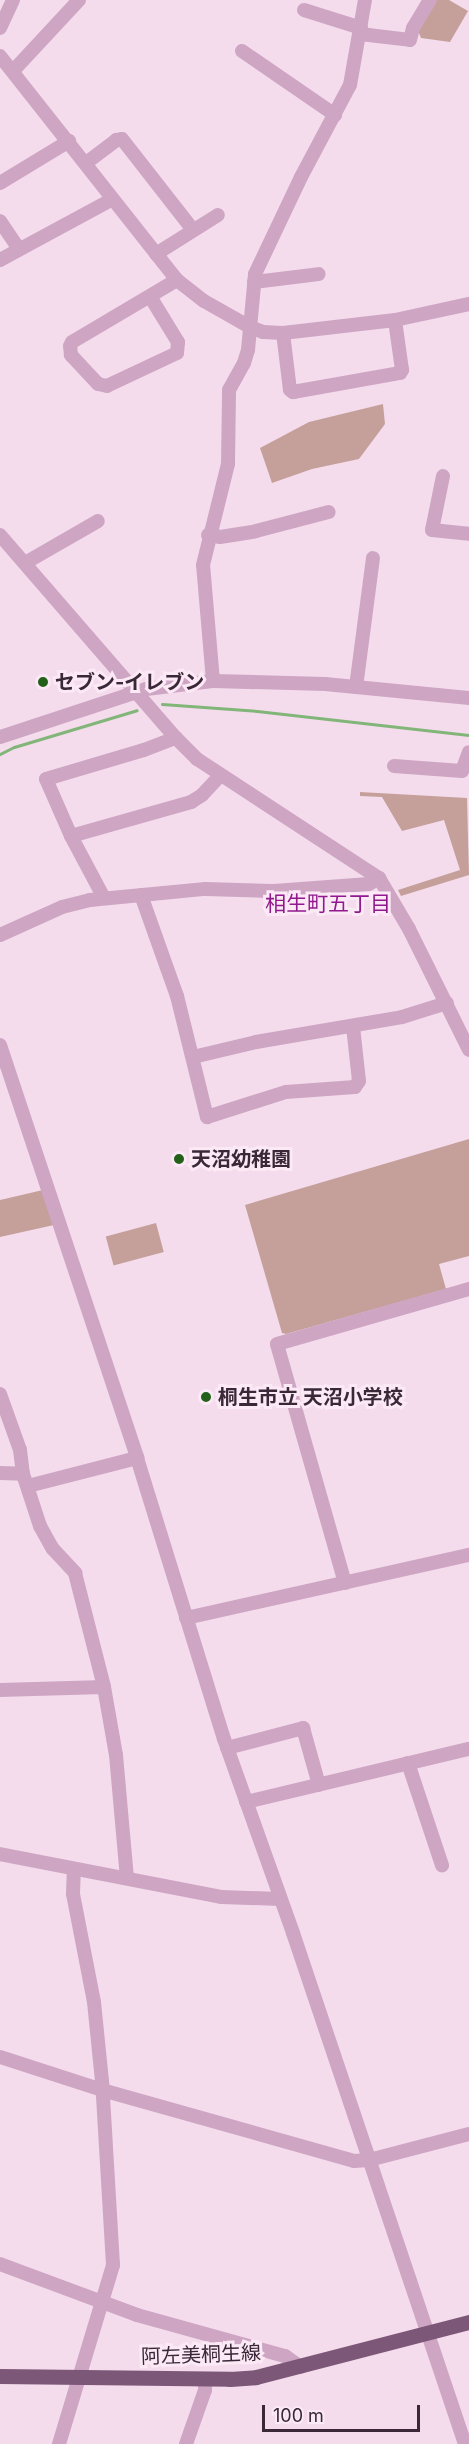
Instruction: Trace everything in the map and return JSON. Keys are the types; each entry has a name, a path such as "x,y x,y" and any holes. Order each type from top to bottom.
{"main road":[{"name":"阿左美桐生線","path":"0,2376 205,2379 256,2377 469,2322"}],"street":[{"path":"0,28 13,0"},
{"path":"13,71 79,0"},
{"path":"213,681 203,572 208,536 228,464 229,390 246,358 254,282 282,215 350,85 365,0"},
{"path":"304,10 360,31 410,40 413,28 430,0"},
{"path":"242,51 335,115"},
{"path":"0,57 69,141 177,280 204,301 250,327 258,331 283,333 395,320 469,304"},
{"path":"86,163 116,140 123,139 193,230"},
{"path":"0,183 69,141"},
{"path":"0,260 113,199"},
{"path":"156,254 219,215"},
{"path":"0,221 19,249"},
{"path":"254,282 320,274"},
{"path":"151,297 178,342 177,353 107,386 98,384 72,355 70,346 72,342 177,280"},
{"path":"283,333 290,390 293,392 400,373 402,370 395,320"},
{"path":"443,476 432,530 469,534"},
{"path":"208,536 220,537 256,531 329,512"},
{"path":"25,563 98,521"},
{"path":"0,535 176,738 220,776 380,879 447,1003 469,1050"},
{"path":"356,687 373,558"},
{"path":"0,736 137,692 213,681 356,687 469,698"},
{"path":"104,898 71,836 46,779 144,750 176,738"},
{"path":"394,766 462,771 469,752"},
{"path":"71,836 191,802 202,795 220,776"},
{"path":"0,935 62,907 104,898 205,889 274,891 369,884 380,879"},
{"path":"141,895 177,996 207,1117 286,1092 355,1087 359,1081 353,1027"},
{"path":"193,1057 256,1042 402,1017 447,1003"},
{"path":"0,1046 137,1458 227,1748 465,2444"},
{"path":"345,1583 277,1344 469,1289"},
{"path":"0,1394 20,1449 26,1480 46,1538 75,1573 104,1687 116,1755 126,1878"},
{"path":"0,1473 26,1480 137,1458"},
{"path":"186,1618 469,1555"},
{"path":"0,1690 104,1687"},
{"path":"227,1748 303,1728 319,1785"},
{"path":"246,1803 469,1749"},
{"path":"408,1763 442,1865"},
{"path":"0,1854 74,1870 221,1896 280,1899"},
{"path":"59,2444 112,2272 114,2257 94,2002 73,1894 74,1870"},
{"path":"0,2057 102,2090 347,2159 369,2160 469,2134"},
{"path":"0,2264 148,2318 285,2356 301,2367"},
{"path":"186,2444 204,2390 205,2379"}],"shaded area":[{"path":"434,0 449,0 468,11 450,42 421,38 417,28"},
{"path":"383,404 385,424 359,459 312,469 272,483 260,448 309,422"},
{"path":"360,792 467,798 469,875 401,896 398,890 460,870 444,820 402,831 382,797 360,796"},
{"path":"469,1139 469,1256 439,1264 446,1289 286,1334 282,1333 245,1205"},
{"path":"43,1190 54,1225 0,1237 0,1200"},
{"path":"156,1223 164,1252 114,1265 106,1236"}],"waterway":[{"path":"162,704 257,711 469,735"},
{"path":"0,754 14,747 137,710"}],"place":[{"name":"セブン-イレブン","path":"43,682"},
{"name":"天沼幼稚園","path":"179,1159"},
{"name":"桐生市立 天沼小学校","path":"206,1397"}],"district":[{"name":"相生町五丁目","path":"328,904"}]}
